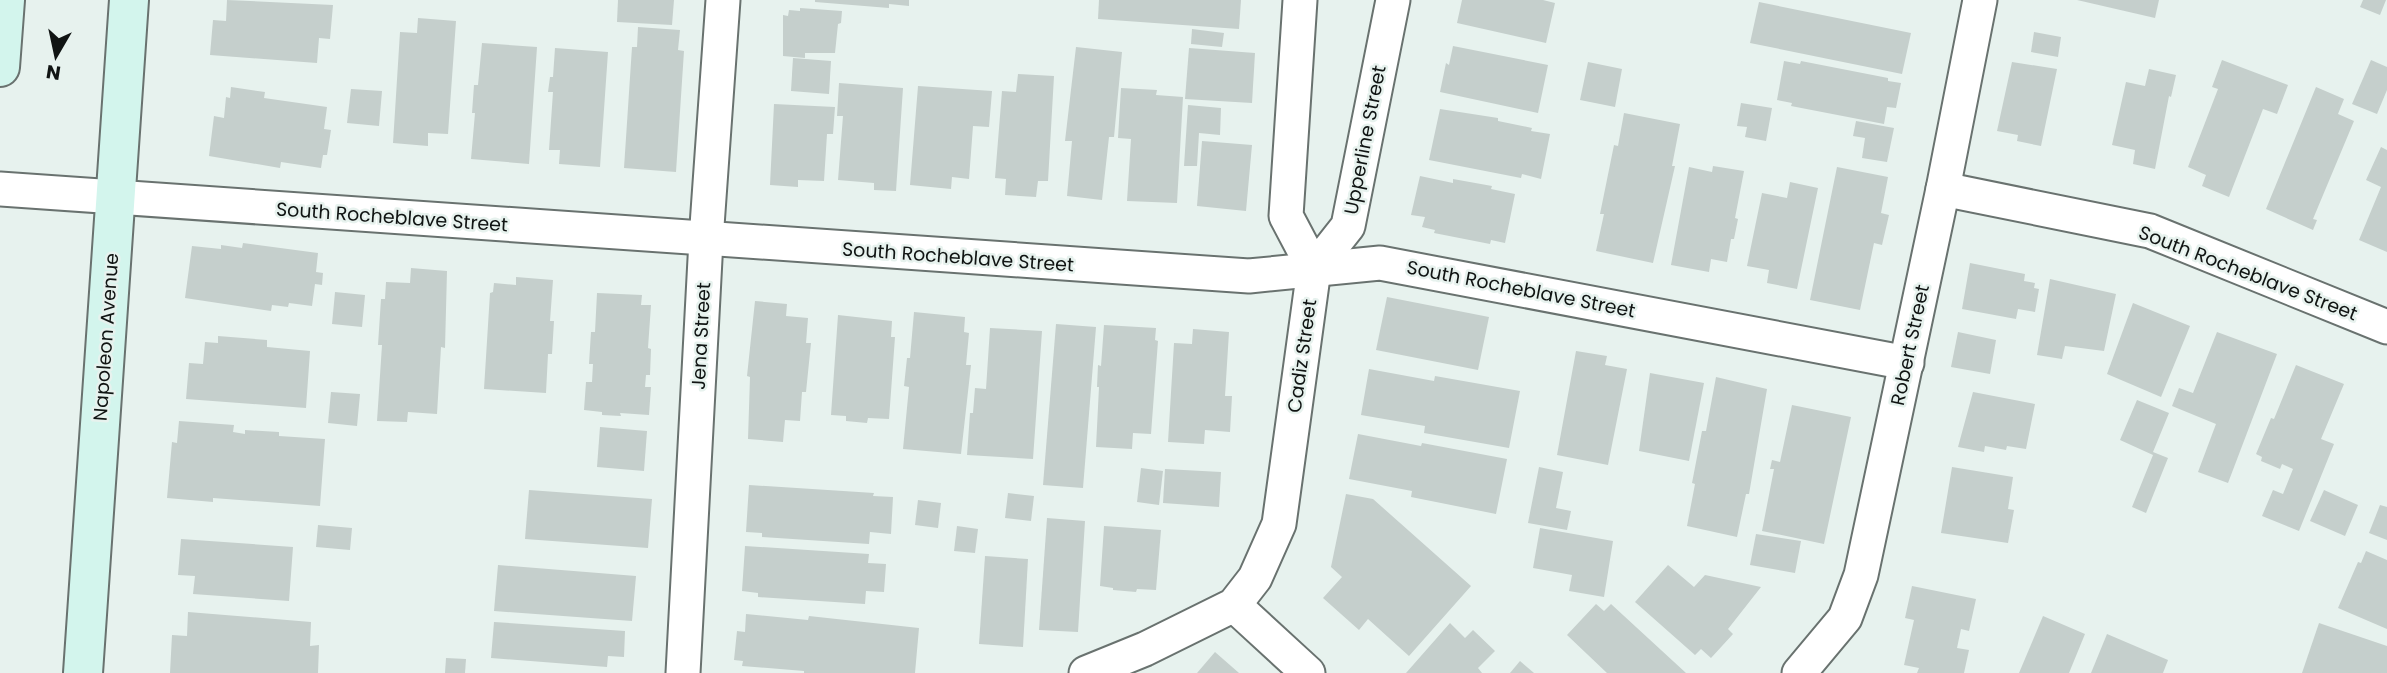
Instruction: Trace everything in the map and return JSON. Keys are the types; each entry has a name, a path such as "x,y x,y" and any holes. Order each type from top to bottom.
{"main road":[{"path":"0,67 5,0"},
{"name":"Napoleon Avenue","path":"83,673 129,0"}],"street":[{"name":"Jena Street","path":"683,673 706,240 723,0"},
{"path":"1300,0 1286,216 1314,269"},
{"name":"Upperline Street","path":"1314,269 1348,226 1393,0"},
{"name":"Robert Street","path":"1799,673 1845,618 1861,575 1980,0"},
{"name":"South Rocheblave Street","path":"0,189 1249,276 1380,263 1907,363"},
{"name":"South Rocheblave Street","path":"1943,189 2150,231 2387,327"},
{"name":"Cadiz Street","path":"1234,605 1255,578 1279,524 1314,269"},
{"path":"1086,673 1145,649 1234,605 1308,673"}],"building":[{"path":"227,0 333,5 330,39 319,38 317,63 210,55 213,20 226,21"},
{"path":"618,0 674,0 672,25 617,22"},
{"path":"815,0 909,0 909,6 889,4 889,8"},
{"path":"1099,0 1241,0 1239,29 1098,19"},
{"path":"1462,0 1543,0 1555,3 1546,43 1457,23"},
{"path":"2077,0 2159,0 2155,18"},
{"path":"2363,0 2386,0 2380,15 2360,7"},
{"path":"1759,2 1911,33 1902,74 1750,43"},
{"path":"800,8 842,11 835,53 805,53 805,58 783,56 783,15 788,16 789,10 800,11"},
{"path":"418,18 456,21 448,134 428,133 428,146 393,143 400,32 417,33"},
{"path":"638,27 680,30 678,50 684,51 676,172 624,168 632,47 637,47"},
{"path":"1192,29 1224,33 1222,47 1191,44"},
{"path":"2034,32 2061,37 2058,57 2031,52"},
{"path":"482,43 537,47 529,164 471,159 475,113 472,113 474,85 478,85"},
{"path":"1453,46 1548,65 1538,113 1440,92 1446,63 1449,65"},
{"path":"1076,47 1122,52 1114,137 1109,137 1102,200 1067,196 1072,141 1065,141"},
{"path":"555,48 608,52 600,167 559,164 560,150 549,150 553,92 548,92 550,77 553,77"},
{"path":"1189,48 1255,53 1252,103 1185,99"},
{"path":"793,58 831,61 829,94 791,91"},
{"path":"2222,60 2288,85 2277,114 2263,109 2229,197 2202,186 2206,175 2188,167 2218,89 2212,87"},
{"path":"2371,60 2387,67 2387,90 2377,114 2352,104"},
{"path":"1784,61 1800,64 1801,61 1901,83 1896,108 1887,107 1884,124 1791,106 1792,103 1777,100"},
{"path":"1588,62 1622,69 1615,107 1580,100"},
{"path":"2012,62 2057,69 2041,146 2017,141 2018,135 1997,131"},
{"path":"2149,69 2176,75 2171,97 2169,96 2155,169 2133,164 2135,150 2112,145 2126,82 2145,86"},
{"path":"1018,74 1054,76 1048,181 1038,181 1036,197 1005,195 1006,179 995,178 1002,91 1016,92"},
{"path":"839,83 903,88 896,191 874,190 874,183 838,180 843,116 837,116"},
{"path":"918,86 992,91 989,127 973,126 969,179 952,177 951,189 910,185"},
{"path":"231,87 265,92 264,98 327,107 324,129 331,130 327,155 323,155 321,168 281,162 280,168 209,156 214,116 224,118 226,97 230,98"},
{"path":"2316,87 2344,99 2338,114 2354,121 2313,219 2317,220 2313,230 2266,209"},
{"path":"1121,88 1157,90 1156,95 1183,97 1177,203 1127,201 1131,139 1118,138"},
{"path":"351,89 382,91 379,126 347,123"},
{"path":"1741,103 1772,108 1766,141 1745,137 1747,127 1737,126"},
{"path":"774,104 835,107 833,134 827,134 824,181 798,180 798,187 770,185"},
{"path":"1188,105 1221,108 1220,135 1199,133 1197,166 1184,166"},
{"path":"1440,109 1498,118 1498,121 1550,134 1541,179 1522,174 1521,178 1429,160"},
{"path":"1624,113 1680,124 1672,166 1675,166 1653,263 1596,251 1604,214 1600,214 1614,145 1618,146"},
{"path":"1856,121 1894,128 1887,162 1862,158 1865,138 1853,136"},
{"path":"1202,141 1252,145 1246,211 1197,206"},
{"path":"2381,147 2387,150 2387,252 2359,240 2381,187 2366,180"},
{"path":"1713,166 1744,171 1735,218 1738,219 1727,262 1711,259 1709,272 1671,265 1689,167 1712,172"},
{"path":"1837,167 1888,177 1881,213 1889,215 1882,245 1874,243 1860,310 1810,300"},
{"path":"1420,176 1453,183 1453,179 1492,186 1491,189 1515,194 1505,243 1491,240 1490,244 1434,233 1435,230 1422,227 1425,217 1411,215"},
{"path":"1790,182 1818,188 1797,289 1767,283 1769,270 1747,266 1762,193 1787,198"},
{"path":"243,243 318,253 316,272 323,273 322,285 315,284 312,306 289,303 288,307 272,305 271,311 185,298 192,246 221,249 221,245 242,248"},
{"path":"1970,263 2025,274 2024,281 2035,283 2034,288 2039,289 2035,312 2018,309 2016,319 1962,309"},
{"path":"411,268 447,271 445,348 441,347 437,414 408,412 407,422 377,421 382,345 378,345 381,299 385,299 386,282 410,283"},
{"path":"516,277 553,280 550,321 554,321 552,354 548,354 546,393 484,389 490,293 493,292 494,283 516,285"},
{"path":"2050,279 2116,294 2104,351 2065,346 2062,359 2037,355"},
{"path":"335,292 365,295 362,327 332,324"},
{"path":"597,293 642,295 641,305 651,305 648,348 651,349 650,375 646,375 645,387 651,387 649,415 602,415 602,412 584,410 586,382 592,382 593,364 589,364 591,332 595,332"},
{"path":"1387,297 1489,317 1478,370 1376,350"},
{"path":"755,301 787,304 786,316 808,318 806,343 811,343 806,392 802,392 800,421 785,420 783,442 748,439 750,377 747,376"},
{"path":"2133,303 2190,326 2161,397 2107,374"},
{"path":"914,312 965,317 964,332 969,333 966,365 971,365 961,454 903,449 909,387 904,386 907,358 910,358"},
{"path":"838,315 892,321 891,337 895,337 889,419 868,418 867,423 846,421 846,416 831,415"},
{"path":"1056,324 1096,327 1083,488 1043,485"},
{"path":"1104,325 1156,328 1155,340 1158,341 1151,434 1133,433 1132,449 1096,447 1098,365 1101,366"},
{"path":"990,328 1042,331 1033,459 967,455 975,388 986,389"},
{"path":"1193,329 1229,332 1225,396 1232,396 1230,432 1205,430 1204,444 1168,442 1174,343 1192,344"},
{"path":"1958,332 1996,340 1990,374 1951,367"},
{"path":"2217,332 2277,354 2228,483 2198,472 2216,424 2172,406 2179,388 2193,393"},
{"path":"218,336 267,340 267,347 310,351 306,408 186,399 189,363 203,364 205,342 218,343"},
{"path":"1576,351 1607,356 1605,365 1627,369 1608,465 1557,455"},
{"path":"2296,365 2344,384 2321,439 2334,444 2299,531 2262,516 2273,490 2283,494 2293,469 2282,464 2280,469 2261,461 2262,457 2256,454"},
{"path":"1369,369 1434,381 1435,376 1520,391 1509,448 1424,433 1425,426 1361,415"},
{"path":"1650,373 1704,383 1689,461 1639,451"},
{"path":"1716,377 1767,389 1749,494 1746,494 1737,537 1687,526 1702,431 1706,431"},
{"path":"331,392 360,394 357,426 328,423"},
{"path":"1973,392 2035,404 2026,449 2007,446 2006,450 1985,446 1984,452 1958,447"},
{"path":"2137,400 2169,413 2153,452 2168,458 2146,513 2132,507 2153,455 2120,440"},
{"path":"1792,405 1851,417 1824,544 1762,531 1774,469 1770,469 1772,460 1780,462"},
{"path":"179,421 234,425 233,432 245,434 245,430 279,432 279,436 325,439 320,506 213,498 213,502 167,498 172,442 177,443"},
{"path":"600,427 647,431 644,471 597,467"},
{"path":"1358,434 1507,459 1496,514 1411,497 1412,491 1349,479"},
{"path":"1539,467 1563,472 1556,508 1571,511 1567,530 1528,523"},
{"path":"1952,467 2013,477 2008,509 2014,510 2008,543 1941,533"},
{"path":"1141,468 1163,471 1159,505 1137,502"},
{"path":"1165,469 1221,472 1219,507 1163,503"},
{"path":"749,485 874,493 873,496 893,497 891,534 870,532 869,544 762,537 762,533 746,532"},
{"path":"529,490 652,499 648,548 525,539"},
{"path":"2324,490 2358,505 2345,536 2310,521"},
{"path":"1008,493 1034,496 1031,521 1005,518"},
{"path":"1346,494 1373,499 1471,586 1409,656 1368,619 1359,630 1323,598 1342,577 1331,567"},
{"path":"918,500 941,503 938,528 915,525"},
{"path":"2380,505 2387,507 2387,540 2369,533"},
{"path":"1047,518 1085,521 1078,632 1039,630"},
{"path":"318,525 352,528 350,550 316,547"},
{"path":"957,526 978,529 975,553 954,551"},
{"path":"1104,526 1161,530 1156,590 1137,589 1136,592 1100,586"},
{"path":"1540,528 1613,541 1604,597 1569,591 1572,575 1533,568"},
{"path":"1756,534 1801,541 1795,573 1750,565"},
{"path":"181,539 293,547 289,601 193,594 195,576 178,575"},
{"path":"745,546 869,554 868,563 886,564 884,592 866,591 865,604 758,597 758,593 742,591"},
{"path":"2366,551 2387,560 2387,629 2338,608 2358,562 2361,563"},
{"path":"985,556 1028,559 1023,647 979,644"},
{"path":"498,565 636,576 632,621 494,611"},
{"path":"1668,565 1694,587 1705,575 1761,587 1728,629 1733,634 1711,658 1701,649 1695,655 1635,602"},
{"path":"1912,586 1976,599 1969,631 1961,629 1957,648 1969,650 1964,673 1917,673 1919,668 1904,665 1914,620 1905,618"},
{"path":"1596,604 1604,611 1611,604 1686,673 1607,673 1567,635"},
{"path":"188,612 311,622 310,646 319,645 318,673 170,673 172,635 187,636"},
{"path":"746,614 808,620 809,616 919,628 915,673 804,673 742,666 743,661 734,660 737,631 745,632"},
{"path":"2043,616 2085,634 2069,673 2019,673"},
{"path":"494,622 625,631 624,657 608,656 607,667 491,658"},
{"path":"1450,623 1465,638 1473,630 1495,651 1478,668 1482,673 1406,673"},
{"path":"2319,623 2387,646 2387,673 2302,673"},
{"path":"2107,634 2168,660 2163,673 2091,673"},
{"path":"1215,652 1239,673 1197,673"},
{"path":"446,658 466,659 465,673 445,673"},
{"path":"1520,661 1534,673 1510,673"}]}
